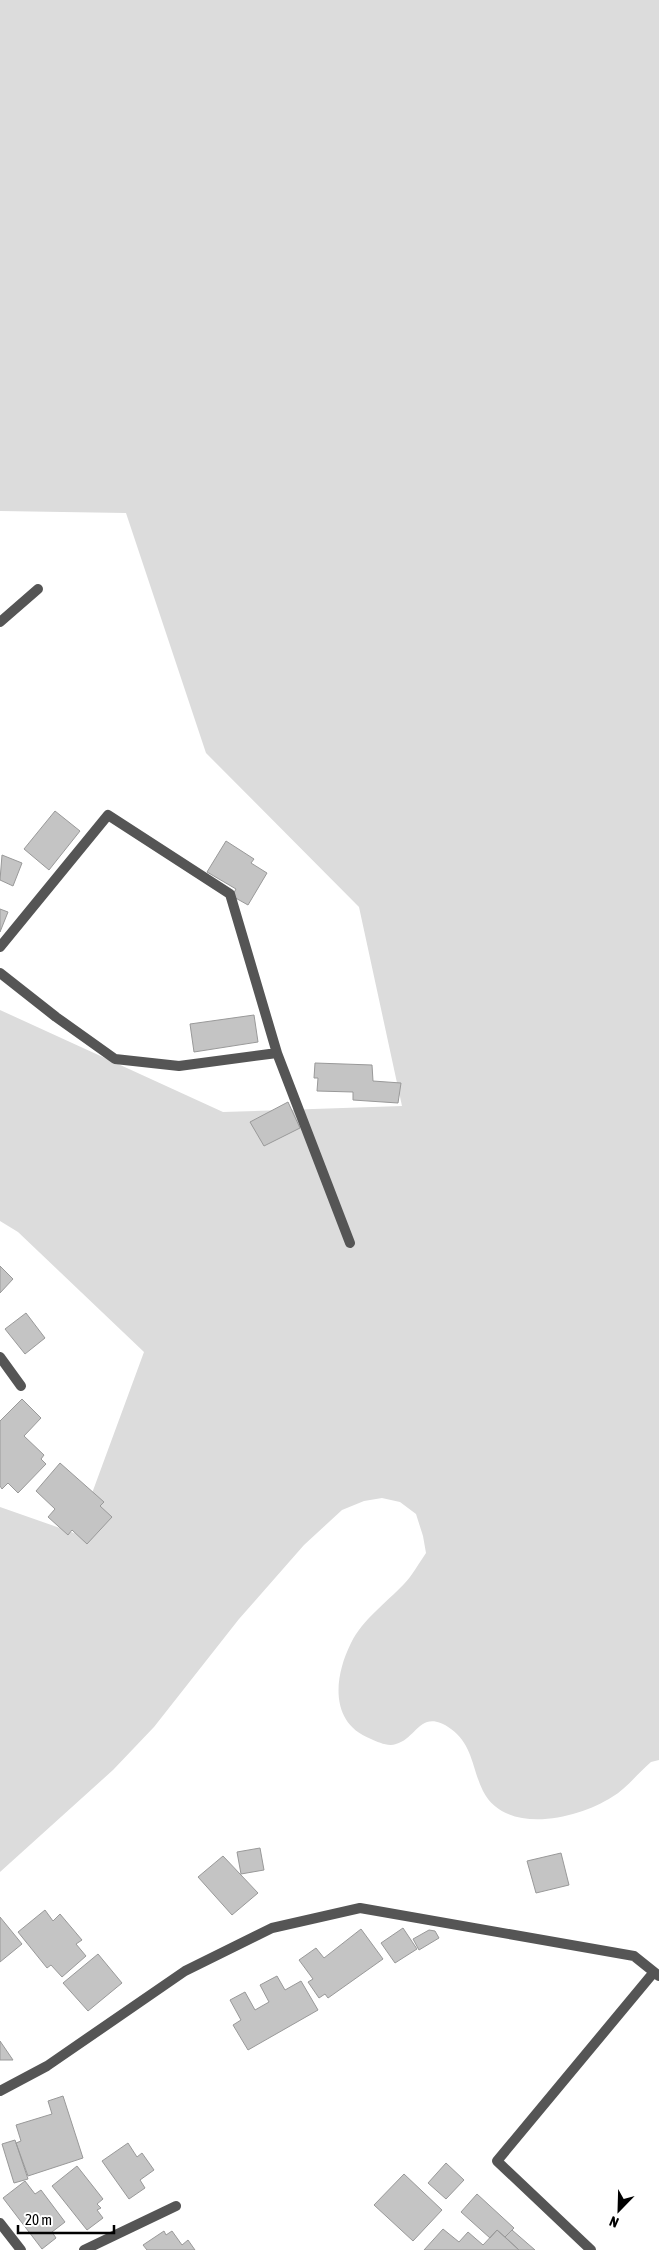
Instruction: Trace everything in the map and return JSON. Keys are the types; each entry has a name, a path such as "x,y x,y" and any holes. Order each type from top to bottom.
{"street":[{"path":"0,622 38,589"},
{"path":"0,947 108,815 230,894 277,1053 350,1243"},
{"path":"0,973 56,1017 116,1059 178,1066 277,1053"},
{"path":"0,1357 21,1386"},
{"path":"0,2092 47,2066 185,1971 272,1928 360,1908 634,1956 657,1974 497,2161 591,2250"},
{"path":"84,2250 176,2206"},
{"path":"0,2222 18,2249"}],"shaded area":[{"path":"0,0 659,0 659,1760 651,1762 617,1794 581,1812 543,1819 525,1818 508,1814 494,1805 483,1791 464,1742 451,1729 441,1723 432,1721 426,1723 403,1741 390,1745 383,1744 357,1732 348,1722 342,1711 339,1698 339,1684 345,1656 351,1643 368,1619 407,1581 426,1553 416,1514 400,1502 382,1498 364,1501 342,1510 304,1545 239,1619 154,1727 113,1770 0,1872 0,1507 77,1534 144,1352 18,1232 0,1221 0,1010 223,1112 402,1106 359,907 206,753 126,513 0,511"}],"building":[{"path":"55,811 80,831 49,870 24,849"},
{"path":"226,841 254,859 251,863 267,873 248,905 232,896 236,889 207,872"},
{"path":"2,855 22,863 13,886 0,880"},
{"path":"0,909 8,912 0,932"},
{"path":"254,1015 258,1042 194,1052 190,1024"},
{"path":"315,1063 372,1065 373,1081 401,1083 398,1103 353,1100 353,1092 317,1091 318,1078 314,1078"},
{"path":"288,1102 300,1128 264,1146 250,1122"},
{"path":"0,1266 13,1279 0,1293"},
{"path":"26,1313 45,1338 25,1354 5,1329"},
{"path":"22,1399 41,1418 24,1436 44,1455 41,1459 46,1464 18,1493 8,1483 2,1489 0,1486 0,1421"},
{"path":"60,1463 104,1502 100,1506 112,1517 87,1544 72,1530 68,1535 48,1517 55,1509 36,1491"},
{"path":"260,1848 264,1870 241,1874 237,1852"},
{"path":"561,1853 569,1885 536,1893 527,1861"},
{"path":"223,1856 258,1893 232,1915 198,1877"},
{"path":"45,1910 53,1921 60,1914 82,1940 76,1944 86,1956 62,1977 51,1965 47,1968 18,1932"},
{"path":"0,1917 22,1944 0,1962"},
{"path":"403,1928 417,1949 395,1963 381,1943"},
{"path":"361,1929 383,1959 328,1998 325,1994 319,1998 308,1982 313,1979 299,1960 316,1948 324,1958"},
{"path":"429,1930 435,1931 439,1938 419,1950 413,1939"},
{"path":"98,1954 122,1983 88,2011 63,1983"},
{"path":"277,1976 285,1990 301,1981 318,2010 248,2050 233,2025 241,2020 230,2000 245,1992 255,2010 269,2002 260,1985"},
{"path":"0,2041 13,2060 0,2060"},
{"path":"63,2096 83,2158 28,2176 16,2143 21,2141 16,2125 52,2114 48,2101"},
{"path":"15,2140 28,2179 14,2183 2,2144"},
{"path":"128,2143 137,2157 142,2153 154,2170 140,2180 145,2188 129,2199 102,2161"},
{"path":"446,2163 464,2180 446,2199 428,2183"},
{"path":"77,2166 103,2199 97,2204 101,2208 97,2210 103,2218 87,2230 52,2186"},
{"path":"404,2174 442,2210 413,2241 374,2205"},
{"path":"25,2181 35,2194 41,2190 65,2222 52,2232 56,2238 42,2249 3,2198"},
{"path":"477,2194 514,2228 505,2237 497,2230 490,2238 461,2212"},
{"path":"443,2229 459,2242 468,2232 483,2245 497,2230 519,2250 424,2250"},
{"path":"512,2230 535,2250 519,2250 505,2237"},
{"path":"164,2231 166,2235 172,2231 182,2245 188,2240 195,2250 147,2250 143,2245"}]}
